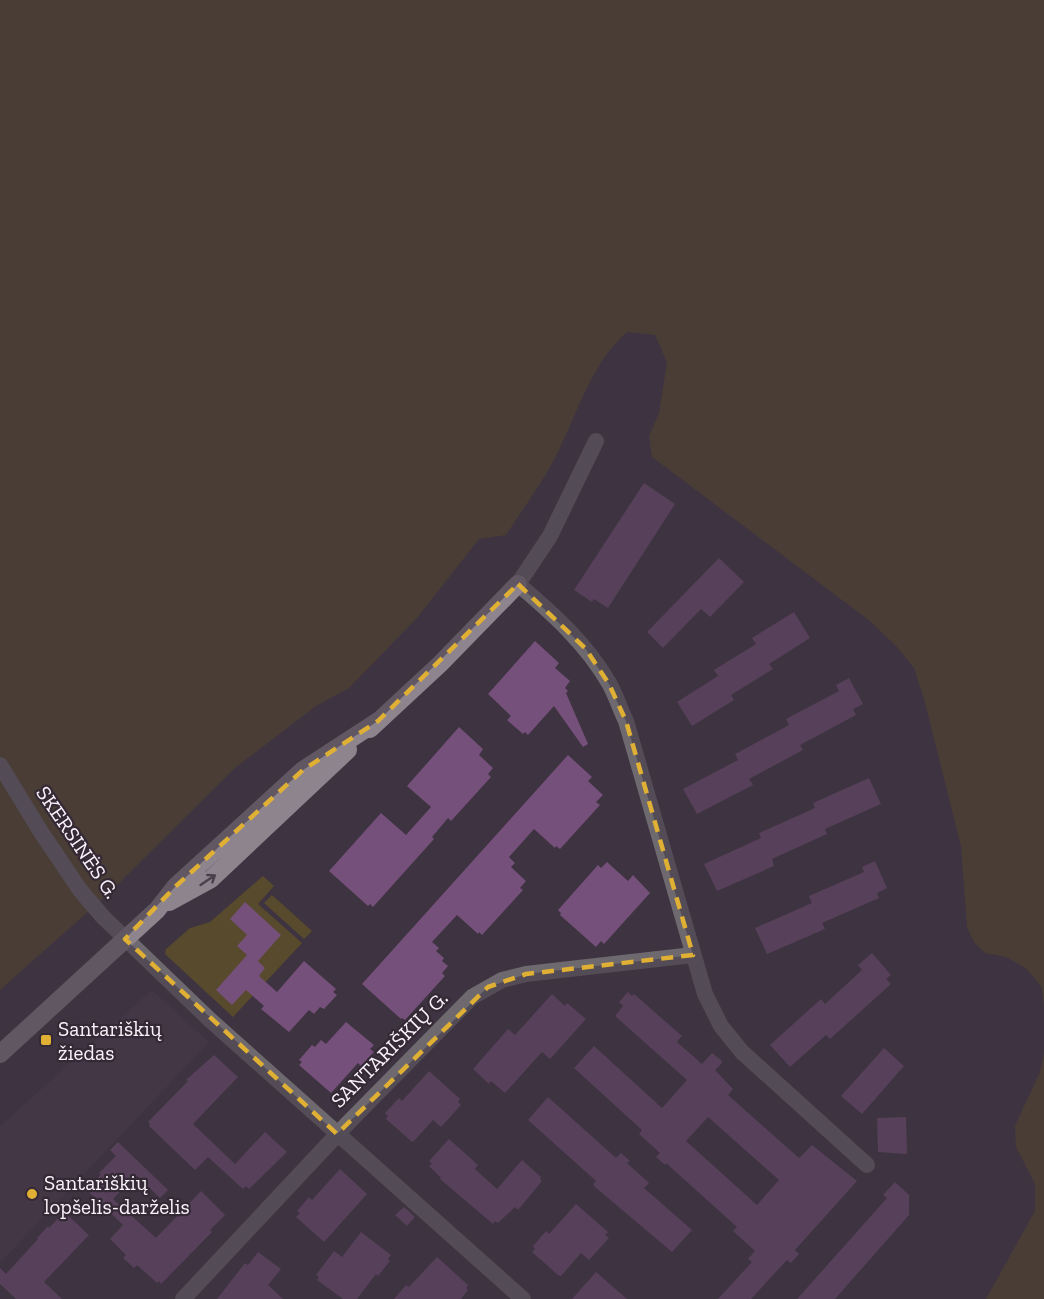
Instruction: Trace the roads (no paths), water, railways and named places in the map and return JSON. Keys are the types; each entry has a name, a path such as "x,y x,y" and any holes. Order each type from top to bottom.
{"main road":[{"path":"0,1054 157,909 175,887 303,770 378,721 440,664 518,584"}],"street":[{"path":"596,441 550,536 518,584 559,620 585,648 609,684 629,732 693,955 713,1013 742,1052 867,1165"},
{"name":"SKERSINĖS G.","path":"0,765 80,890 103,917 209,1019 523,1299"},
{"name":"SANTARIŠKIŲ G.","path":"183,1299 337,1134 472,997 502,980 526,974 693,955"}],"place":[{"name":"Santariškių žiedas","path":"46,1040"},
{"name":"Santariškių lopšelis-darželis","path":"32,1194"}]}
